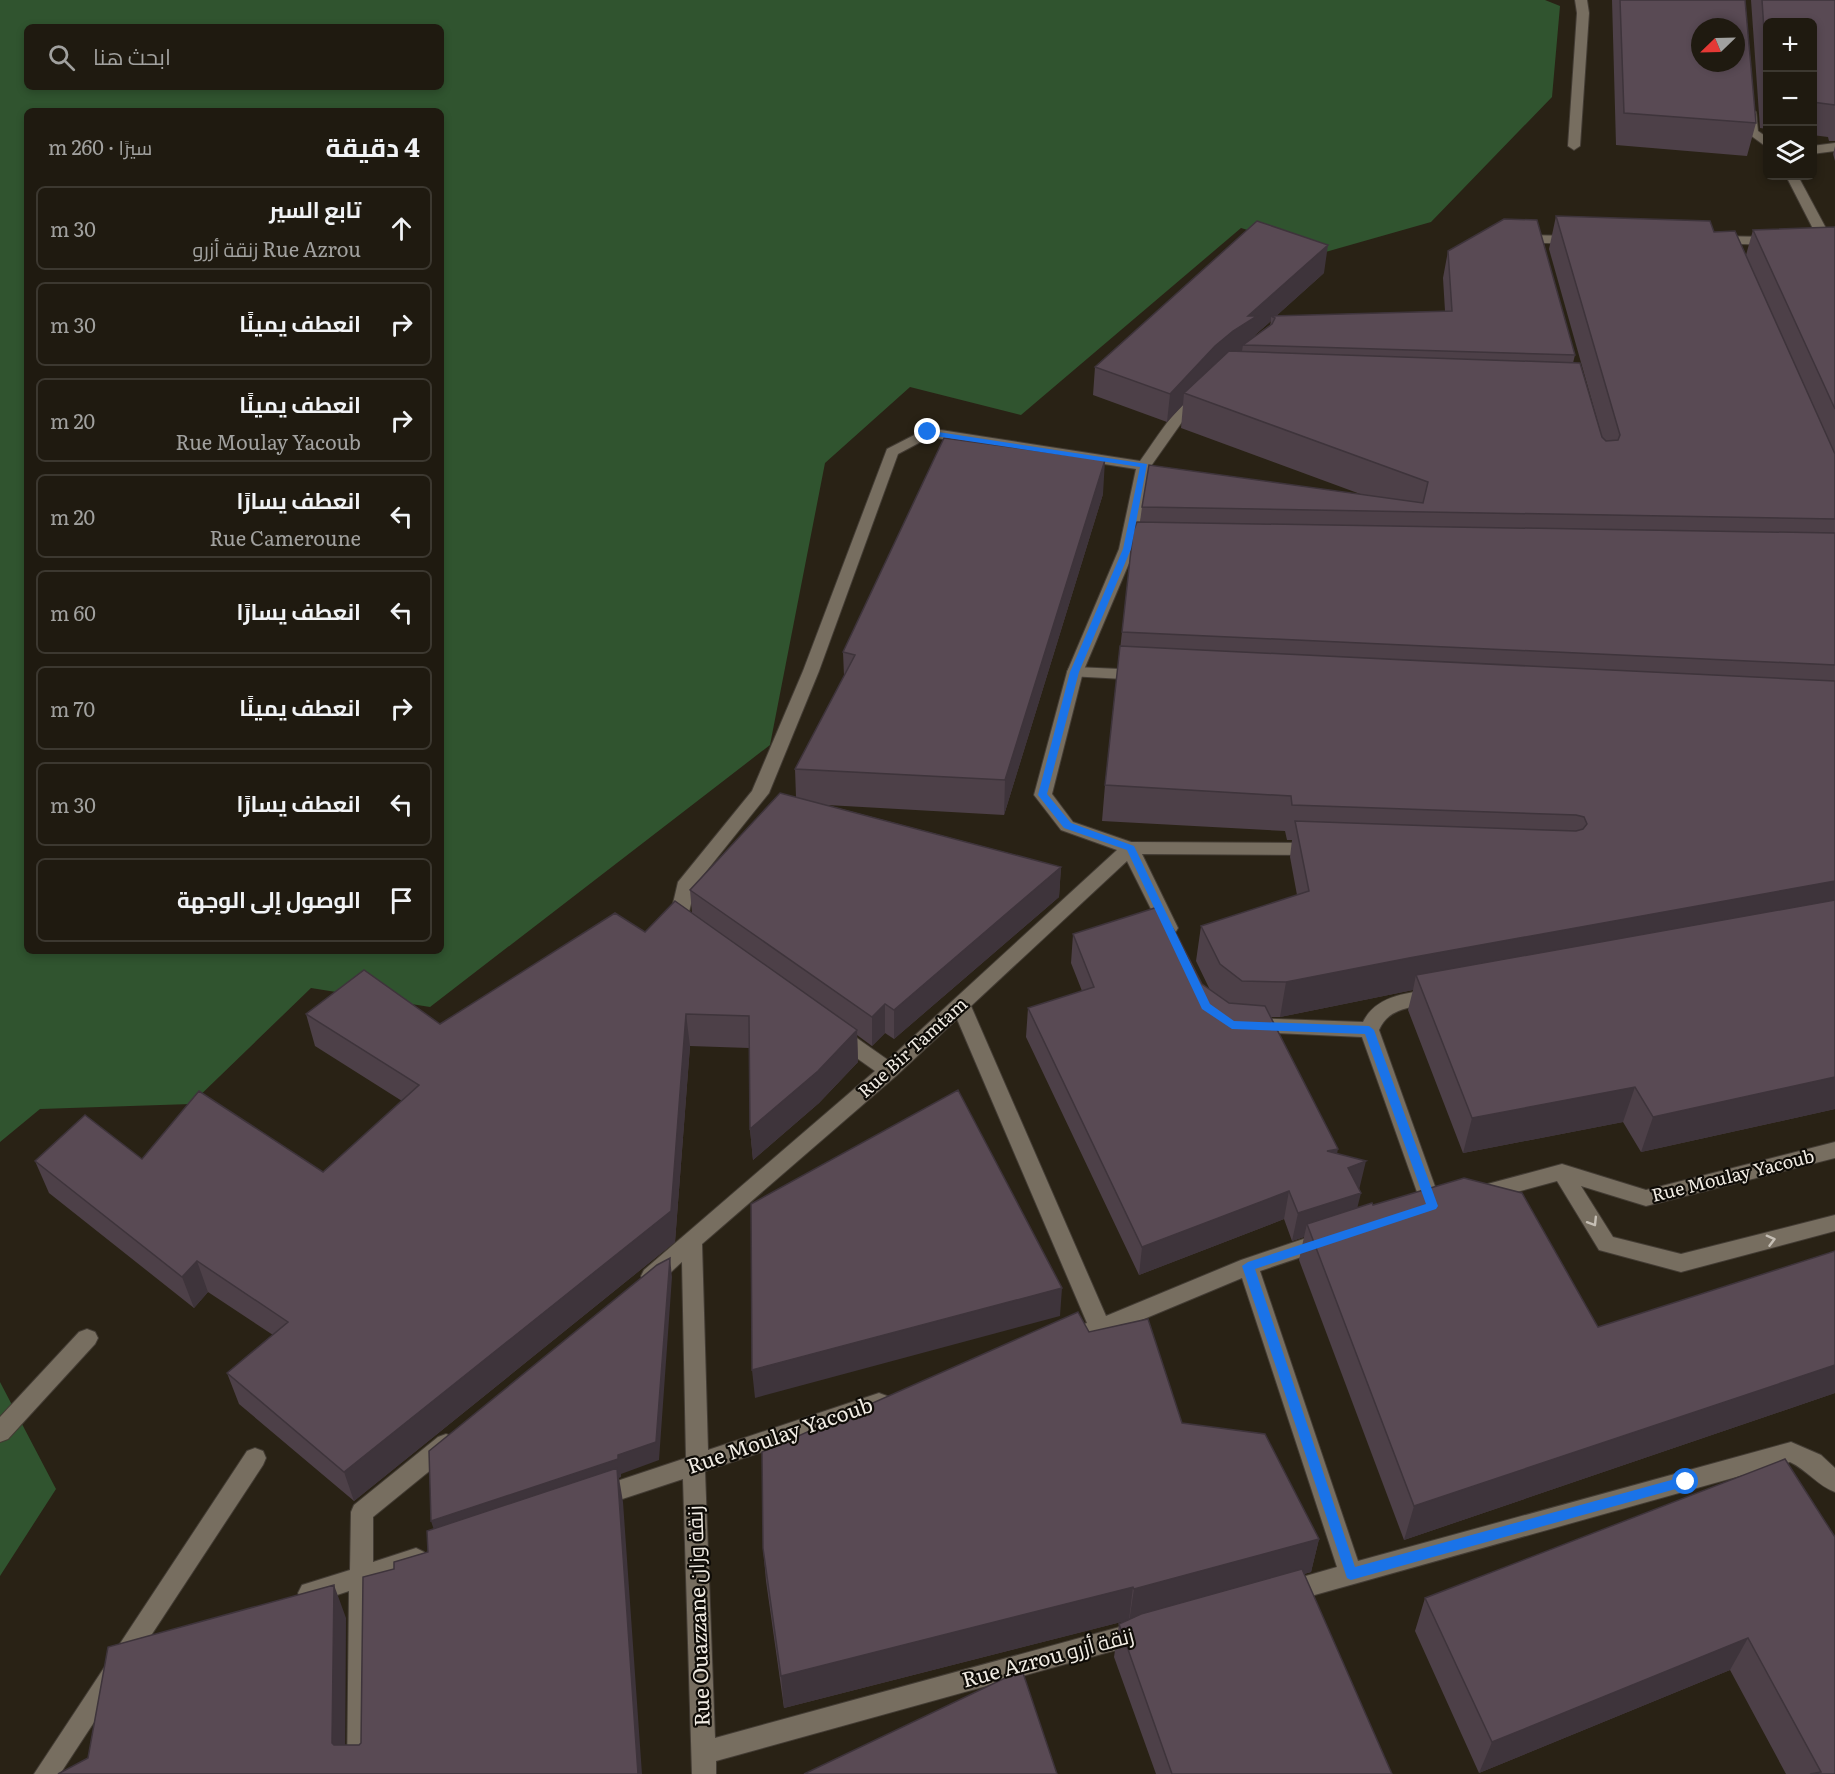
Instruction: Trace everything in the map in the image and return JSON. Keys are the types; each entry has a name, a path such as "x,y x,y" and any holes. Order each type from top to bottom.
{"street":[{"path":"1574,146 1583,13 1581,0"},
{"path":"1749,99 1752,132 1763,141"},
{"path":"1817,149 1835,147"},
{"path":"1794,180 1835,258"},
{"path":"1506,239 1538,245 1584,240"},
{"path":"1701,240 1727,246 1792,241"},
{"path":"1212,385 1178,419 1144,466 1133,549 1075,672 1042,795 1067,826 1130,848 1330,849"},
{"path":"702,937 683,924 680,912 687,882 760,793 811,671 892,452 928,432 1144,466"},
{"path":"1075,672 1158,676"},
{"path":"1130,848 1176,943"},
{"name":"Rue Bir Tamtam","path":"637,1287 692,1243 889,1071 1130,848"},
{"path":"1432,1206 1369,1030 1372,1019 1382,1009 1401,1002 1448,993"},
{"path":"962,1005 1100,1328"},
{"path":"824,1024 889,1071"},
{"path":"1232,1025 1369,1030"},
{"name":"Rue Moulay Yacoub","path":"1562,1172 1646,1198 1835,1150"},
{"path":"1411,1213 1562,1172 1606,1244 1681,1263 1835,1223"},
{"path":"1044,1347 1100,1328 1248,1266 1346,1234"},
{"name":"Rue Ouazzane زنقة وزان","path":"692,1243 697,1464 694,1471 704,1763"},
{"path":"1248,1266 1351,1574"},
{"path":"0,1432 87,1338"},
{"name":"Rue Moulay Yacoub","path":"574,1506 898,1396"},
{"path":"359,1774 362,1512 463,1430"},
{"path":"1270,1596 1791,1452 1813,1462 1835,1482"},
{"path":"46,1774 255,1458"},
{"path":"285,1600 362,1578 440,1551"},
{"name":"Rue Azrou زنقة أزرو","path":"704,1763 1155,1628"},
{"path":"130,1647 164,1637"}],"green space":[{"path":"0,0 1545,0 1560,6 1552,97 1431,222 1322,253 1241,228 1021,415 910,387 825,463 770,745 430,1007 311,988 191,1104 40,1109 0,1142"},
{"path":"0,1382 56,1489 0,1576"}],"building":[{"path":"1620,0 1745,0 1756,123 1624,113"},
{"path":"1762,0 1835,0 1835,105 1817,103 1817,18 1763,18"},
{"path":"1556,216 1710,221 1714,232 1735,231 1835,454 1835,519 1142,507 1149,465 1423,503 1428,482 1184,393 1229,351 1580,363 1602,437 1606,441 1618,440 1620,435"},
{"path":"1504,219 1537,220 1575,355 1243,345 1272,324 1275,318 1271,316 1452,311 1448,251"},
{"path":"1257,221 1328,245 1248,316 1257,316 1215,346 1170,394 1095,367"},
{"path":"1835,227 1835,409 1753,230"},
{"path":"944,438 1105,460 1005,780 795,769 855,655 843,652"},
{"path":"1137,522 1835,533 1835,665 1122,632 1133,532"},
{"path":"1120,646 1835,681 1835,881 1286,982 1242,981 1220,964 1201,926 1309,891 1295,821 1576,831 1583,829 1587,824 1584,817 1576,815 1292,805 1291,796 1105,785"},
{"path":"780,793 1061,867 894,1010 885,1004 872,1017 690,890"},
{"path":"1835,900 1835,1077 1653,1117 1635,1087 1472,1118 1416,975"},
{"path":"675,901 857,1030 818,1071 750,1129 749,1016 686,1014 671,1211 344,1472 227,1373 288,1322 197,1261 182,1277 35,1161 85,1115 142,1159 199,1091 323,1172 419,1085 306,1014 364,970 440,1024 615,913 645,932"},
{"path":"1158,907 1177,935 1202,984 1229,1003 1265,1006 1338,1149 1327,1151 1366,1161 1348,1168 1361,1193 1298,1213 1289,1191 1142,1247 1028,1008 1094,987 1073,934"},
{"path":"958,1090 1062,1288 752,1370 751,1204"},
{"path":"1464,1178 1522,1193 1598,1327 1835,1251 1835,1365 1414,1506 1307,1224 1372,1203 1373,1205"},
{"path":"670,1258 656,1442 618,1455 618,1459 431,1521 429,1451 657,1265"},
{"path":"1078,1312 1089,1332 1148,1319 1182,1423 1265,1434 1319,1539 1134,1589 1133,1587 781,1676 763,1548 762,1452"},
{"path":"1785,1459 1835,1537 1835,1774 1810,1774 1821,1772 1748,1638 1492,1742 1425,1598"},
{"path":"617,1468 638,1774 58,1774 88,1758 108,1647 334,1585 332,1743 334,1745 359,1745 361,1743 363,1577 394,1569 394,1562 428,1552 427,1531"},
{"path":"1302,1569 1392,1774 1172,1774 1119,1624 1141,1614"},
{"path":"1022,1670 1057,1774 804,1774"}],"route":[{"path":"928,432 1144,466 1127,549 1075,672 1042,795 1067,826 1130,848 1206,1006 1232,1025 1369,1030 1432,1206 1248,1266 1351,1574 1686,1482"}]}
